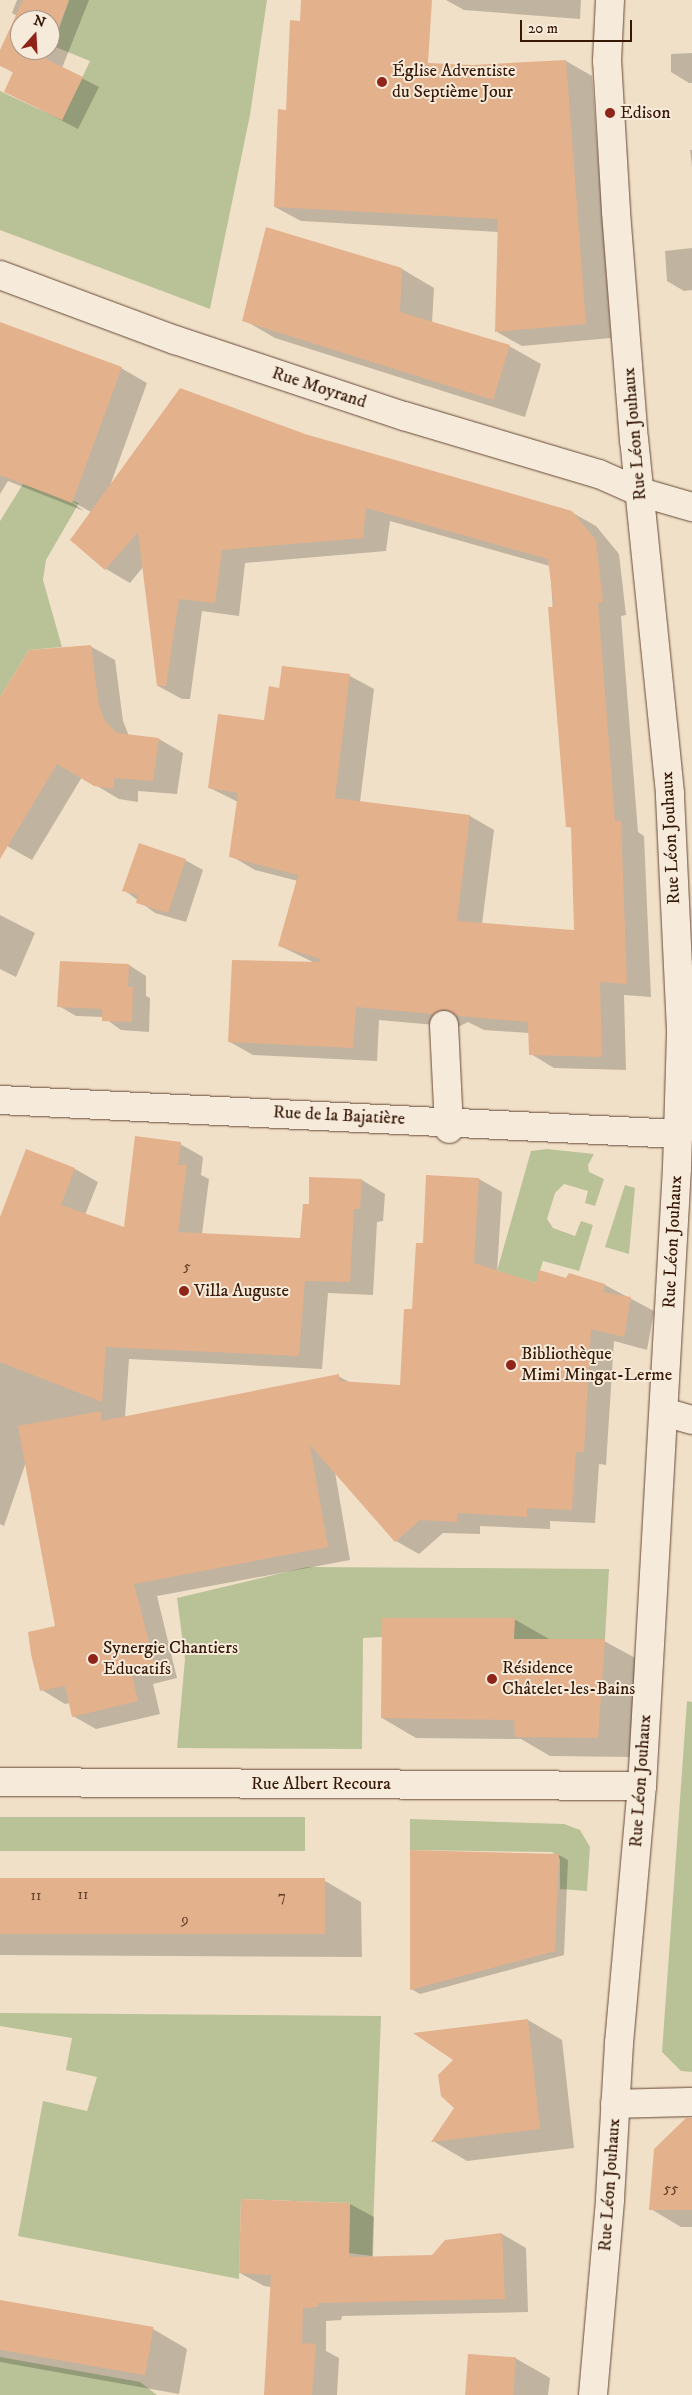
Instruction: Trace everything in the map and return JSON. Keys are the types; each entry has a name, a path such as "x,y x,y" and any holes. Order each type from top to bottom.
{"street":[{"name":"Rue Léon Jouhaux","path":"593,2395 642,1786 679,1134 681,1030 670,793 640,492 610,113 607,61 610,0"},
{"name":"Rue Moyrand","path":"0,275 175,340 404,416 599,474 640,492 692,508"},
{"path":"444,1025 448,1125"},
{"name":"Rue de la Bajatière","path":"0,1100 448,1125 679,1134"},
{"path":"664,1412 692,1420"},
{"name":"Rue Albert Recoura","path":"0,1782 642,1786"},
{"path":"615,2104 692,2102"}],"green space":[{"path":"69,0 267,0 250,115 210,309 0,230 0,91 62,120 90,61 60,49 60,26"},
{"path":"23,484 79,503 46,560 43,580 62,647 29,650 0,697 0,521"},
{"path":"547,1149 594,1154 588,1165 589,1172 604,1179 595,1206 585,1203 588,1191 564,1184 555,1193 547,1219 553,1228 575,1236 581,1221 593,1225 579,1271 543,1261 536,1283 497,1271 531,1151"},
{"path":"625,1185 635,1188 629,1254 605,1247"},
{"path":"307,1567 609,1569 605,1639 514,1639 514,1618 382,1618 382,1637 363,1638 362,1749 177,1748 185,1659 177,1598"},
{"path":"687,1701 692,1702 692,2072 681,2071 662,2052"},
{"path":"0,1817 305,1817 305,1851 0,1851"},
{"path":"410,1819 564,1824 580,1830 590,1847 587,1891 560,1889 560,1859 552,1852 410,1850"},
{"path":"0,2013 381,2016 372,2256 349,2253 350,2203 241,2199 239,2279 18,2236 43,2101 87,2111 97,2077 66,2070 72,2038 0,2026"},
{"path":"0,2357 140,2382 157,2395 0,2395"}],"building":[{"path":"23,0 69,0 60,23 60,10 18,10"},
{"path":"301,0 432,0 428,63 473,65 566,60 586,324 495,332 498,219 274,207 278,109 286,110 290,20 300,21"},
{"path":"10,28 10,60 48,60 83,77 62,120 4,92 13,72 0,66 0,50"},
{"path":"266,227 402,268 400,312 510,345 493,400 242,321"},
{"path":"0,322 122,367 72,503 0,475"},
{"path":"180,388 305,434 572,511 596,540 603,602 598,603 615,821 621,821 627,984 600,982 602,1057 529,1055 528,1022 459,1016 444,1009 434,1014 356,1007 353,1048 228,1042 232,960 320,962 321,959 278,946 298,875 229,857 238,793 208,788 218,714 264,720 269,686 279,688 282,666 350,674 335,798 470,815 457,921 574,930 571,827 566,827 548,607 554,607 548,559 366,508 363,538 222,550 215,603 179,599 166,686 157,686 138,532 105,570 70,540"},
{"path":"91,645 99,706 105,721 117,733 159,738 153,781 114,778 114,789 94,786 57,764 0,859 0,697 29,650"},
{"path":"139,843 186,859 168,913 136,903 138,895 122,891"},
{"path":"60,961 129,964 128,987 133,987 132,1022 102,1021 102,1009 57,1007"},
{"path":"135,1136 181,1142 178,1165 187,1165 178,1232 300,1238 303,1204 309,1204 309,1177 362,1179 360,1209 354,1209 350,1282 305,1281 299,1356 106,1347 102,1402 0,1362 0,1217 26,1149 75,1168 61,1205 124,1227"},
{"path":"426,1175 479,1178 474,1263 536,1283 539,1270 566,1278 569,1273 605,1284 603,1292 631,1297 624,1337 591,1329 584,1452 576,1452 572,1510 527,1508 527,1517 458,1513 457,1522 420,1520 395,1542 310,1445 328,1547 134,1584 155,1665 131,1671 138,1701 72,1717 65,1686 40,1691 31,1654 28,1632 55,1626 18,1426 101,1411 101,1421 339,1374 339,1381 400,1385 404,1309 412,1309 416,1243 423,1243"},
{"name":"Résidence Châtelet-les-Bains","path":"382,1618 515,1618 514,1639 605,1639 598,1738 515,1737 514,1720 381,1718"},
{"path":"410,1850 559,1854 555,1951 410,1990"},
{"path":"0,1878 325,1878 325,1934 0,1934"},
{"path":"528,2019 540,2129 431,2142 454,2108 441,2096 438,2075 453,2060 413,2033"},
{"path":"686,2118 692,2118 692,2210 649,2210 654,2149"},
{"path":"241,2199 350,2203 349,2257 432,2255 445,2240 502,2233 505,2299 318,2303 318,2307 303,2308 302,2343 316,2344 312,2395 264,2395 271,2275 239,2273"},
{"path":"0,2300 154,2327 145,2375 0,2350"},
{"path":"468,2354 516,2357 513,2395 465,2395"}],"place":[{"name":"Église Adventiste du Septième Jour","path":"382,82"},
{"name":"Edison","path":"610,113"},
{"name":"Villa Auguste","path":"184,1291"},
{"name":"Bibliothèque Mimi Mingat-Lerme","path":"511,1365"},
{"name":"Synergie Chantiers Educatifs","path":"93,1659"},
{"name":"Résidence Châtelet-les-Bains","path":"492,1679"}]}
